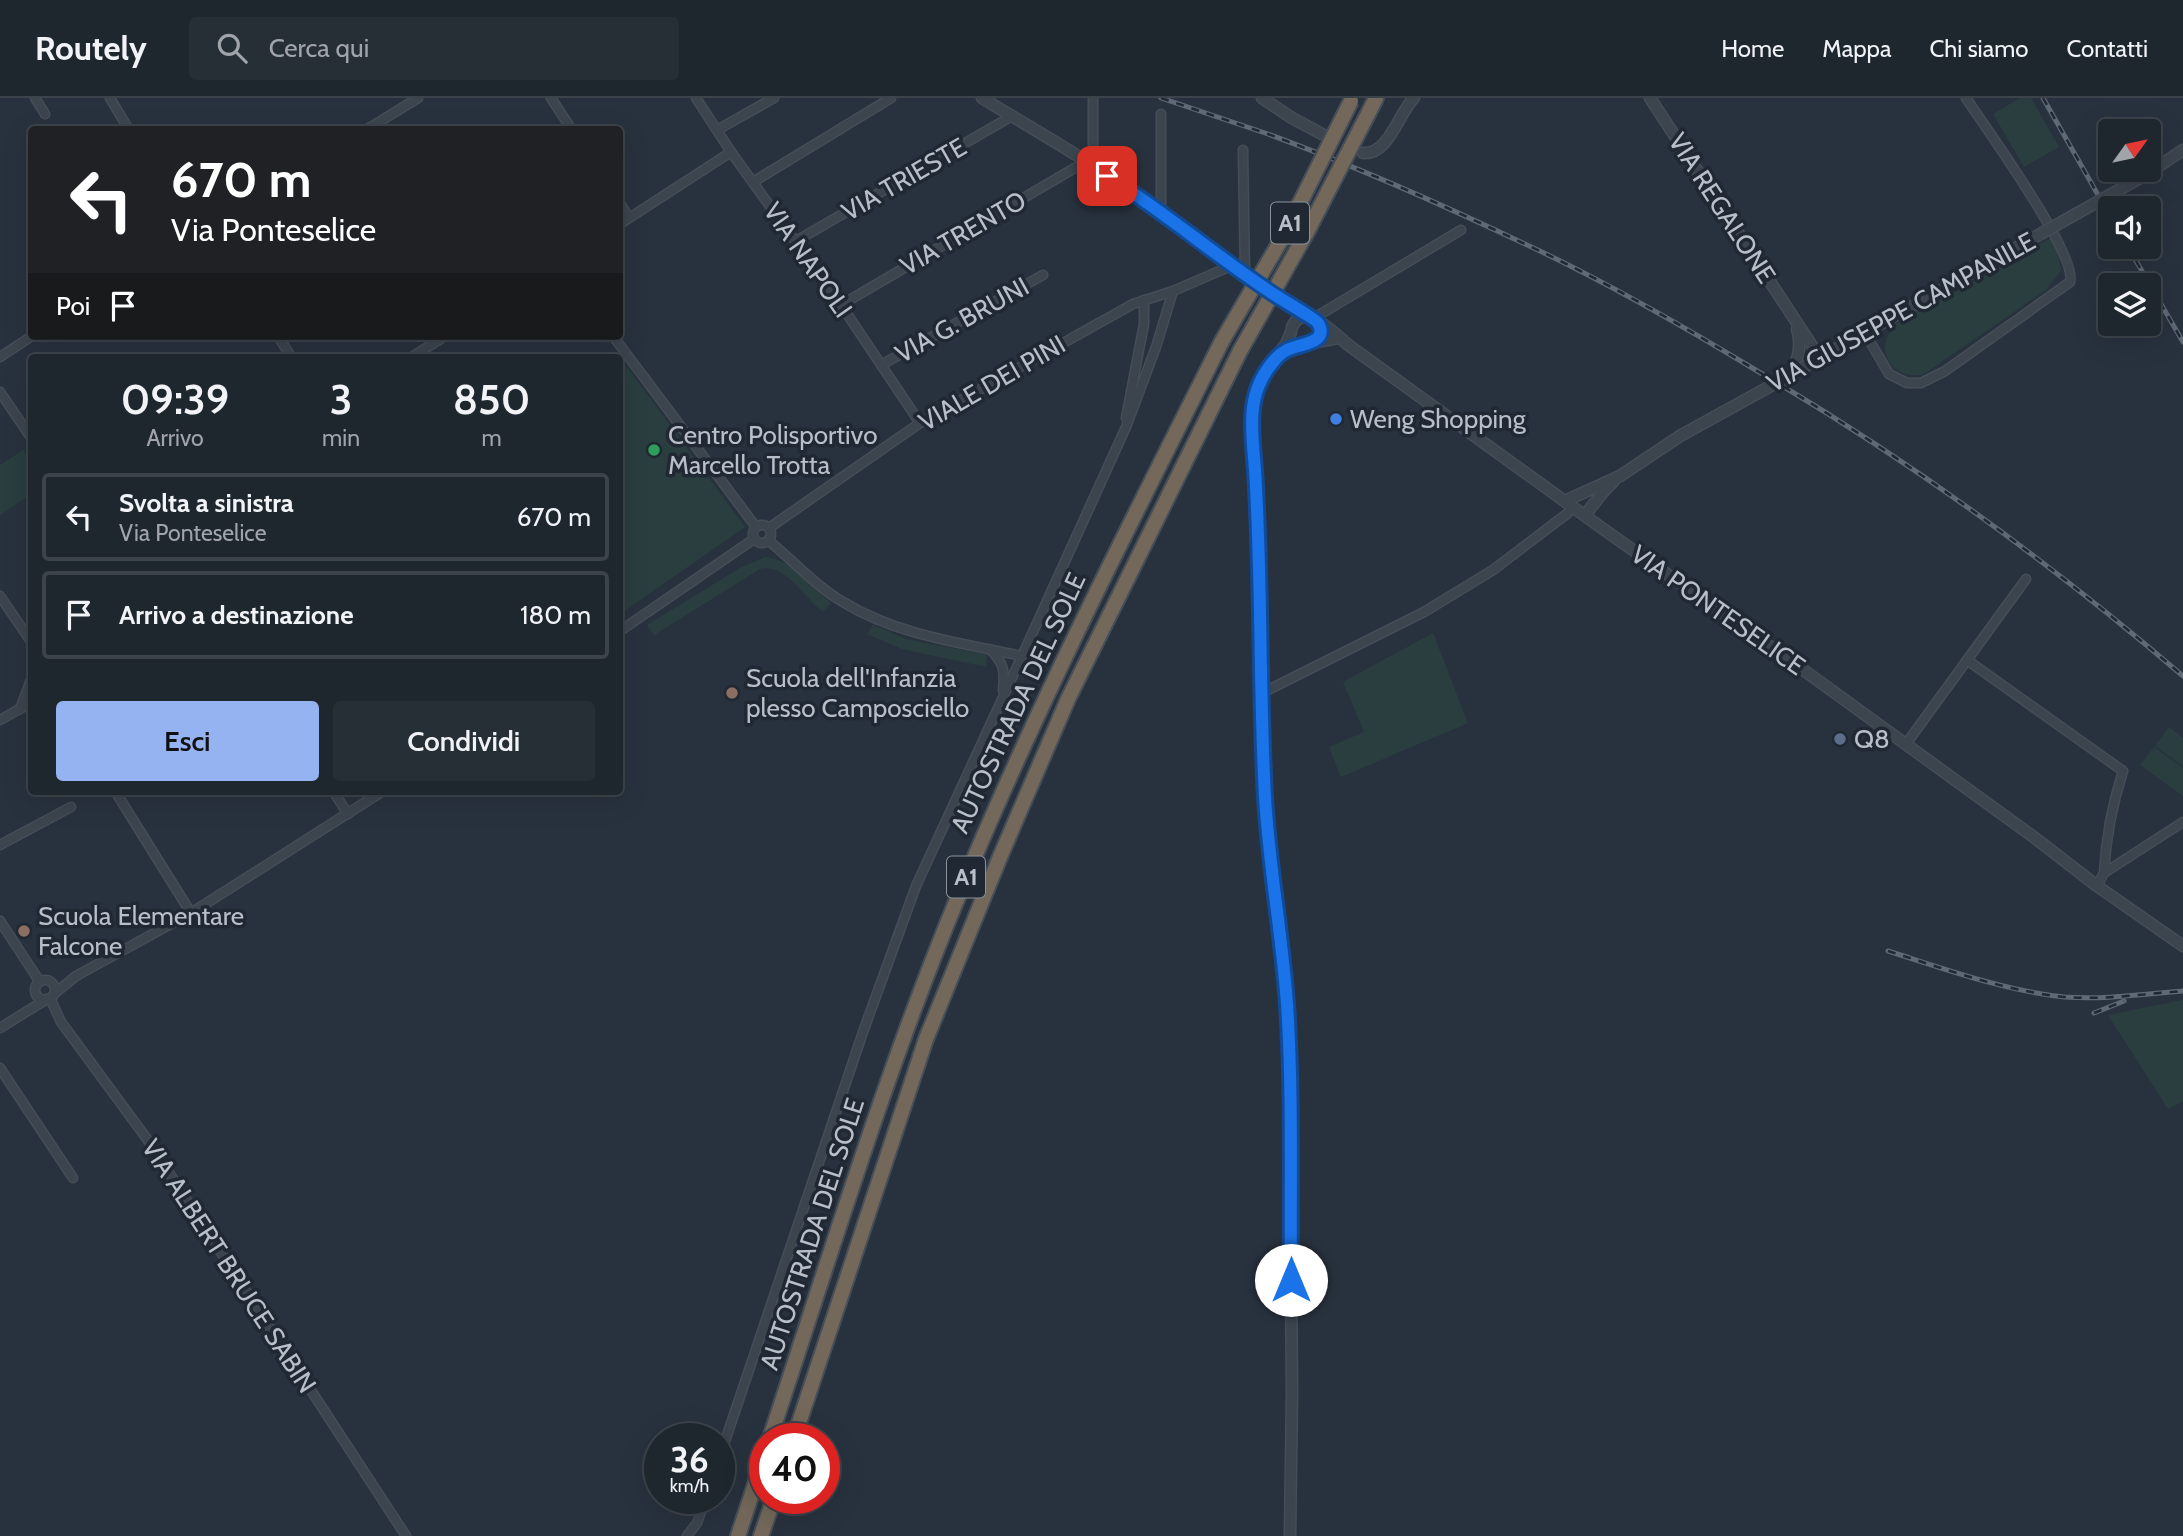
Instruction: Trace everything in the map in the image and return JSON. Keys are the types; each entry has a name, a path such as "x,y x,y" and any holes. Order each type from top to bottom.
{"highway":[{"name":"AUTOSTRADA DEL SOLE","path":"799,1423 926,1039 1068,699 1240,351 1307,232 1376,98"},
{"name":"AUTOSTRADA DEL SOLE","path":"775,1423 902,1037 957,897 1050,687 1222,341 1284,235 1352,99"},
{"path":"738,1536 749,1503"},
{"path":"761,1536 769,1514"}],"street":[{"path":"35,98 45,114"},
{"path":"110,98 127,126"},
{"path":"372,126 418,98"},
{"path":"551,98 569,126"},
{"name":"VIA NAPOLI","path":"696,98 920,423"},
{"path":"717,130 774,98"},
{"path":"753,182 891,98"},
{"name":"VIA PONTESELICE","path":"982,98 1121,184 1231,266 1314,319 2183,946"},
{"path":"1089,165 1093,98"},
{"path":"1262,98 1322,134"},
{"path":"1363,153 1371,154 1383,146 1415,98"},
{"name":"VIA REGALONE","path":"1650,98 1819,358"},
{"path":"1865,333 1889,374 1896,379 1914,383 1931,379 2070,282 2071,270 2067,257 2044,216 1966,98"},
{"path":"1161,114 1161,215"},
{"name":"VIA TRIESTE","path":"796,242 1012,116"},
{"path":"1243,150 1245,275"},
{"name":"VIA GIUSEPPE CAMPANILE","path":"1565,501 1620,476 1680,436 2147,173 2183,150"},
{"path":"623,222 731,152"},
{"name":"VIA TRENTO","path":"841,305 1089,165"},
{"path":"623,208 629,218"},
{"path":"1290,1536 1292,1378 1289,1044 1265,799 1256,495 1251,416 1258,383 1279,355 1301,316 1314,319 1461,230"},
{"name":"VIALE DEI PINI","path":"769,528 920,423 1121,310 1231,266"},
{"name":"VIA G. BRUNI","path":"881,365 1043,275"},
{"path":"731,1423 863,1031 911,898 1126,427 1156,347 1172,291"},
{"path":"1126,427 1143,324 1144,300"},
{"path":"1287,304 1296,340 1309,343 1320,335 1314,319"},
{"name":"VIA REGALONE","path":"1792,374 1800,351 1794,319"},
{"path":"1279,355 1288,349 1338,338"},
{"path":"0,357 28,339"},
{"path":"417,354 439,340"},
{"path":"616,340 756,527"},
{"path":"0,392 28,433"},
{"name":"VIA GIUSEPPE CAMPANILE","path":"1585,515 1620,476"},
{"path":"1262,693 1424,612 1493,570 1568,513"},
{"path":"763,524 769,528 771,536 768,540 761,542 754,539 756,527 763,524"},
{"path":"623,629 754,539"},
{"path":"768,540 829,593 870,616 904,631 1022,656"},
{"path":"1906,744 2026,579"},
{"path":"0,596 28,637"},
{"path":"990,649 1002,662 1003,697"},
{"path":"1967,660 2123,771 2112,804 2105,840 2104,873 2097,886"},
{"path":"20,709 28,688"},
{"path":"0,720 28,704"},
{"path":"117,795 191,913"},
{"path":"336,795 348,814"},
{"path":"0,1028 50,997 76,976 191,913 377,795"},
{"path":"0,845 71,807"},
{"path":"2104,873 2183,822"},
{"path":"0,920 41,983 38,997 50,997"},
{"path":"24,1012 41,983 76,976"},
{"path":"41,983 54,985 50,997"},
{"name":"VIA ALBERT BRUCE SABIN","path":"50,997 61,1022 147,1139 406,1536"},
{"path":"0,1068 73,1178"},
{"path":"687,1536 700,1514"}],"green space":[{"path":"2020,98 2031,98 2059,147 2024,167 1993,114"},
{"path":"2051,238 2057,248 2061,270 2046,290 1924,374 1902,373 1894,368 1886,352 1886,343 1896,324"},
{"name":"Centro Polisportivo Marcello Trotta","path":"627,367 745,527 623,612 623,370"},
{"path":"23,450 28,458 28,496 0,515 0,465"},
{"path":"765,557 793,568 831,603 823,612 787,577 778,571 760,569 654,635 647,625 740,568"},
{"path":"873,625 906,639 987,655 986,667 902,649 867,634"},
{"path":"1433,633 1468,723 1341,777 1329,747 1364,732 1343,682"},
{"path":"2169,727 2183,738 2183,766 2155,746"},
{"path":"2154,747 2183,768 2183,796 2140,765"},
{"path":"2183,1000 2183,1101 2168,1109 2108,1015"}],"railway":[{"path":"1161,98 1268,134 1398,186 1555,258 1673,321 1815,406 1924,477 2030,553 2183,676"},
{"path":"2043,98 2099,196"},
{"path":"2135,259 2183,342"},
{"path":"1888,951 2020,990 2065,997 2094,998 2183,991"},
{"path":"2094,1013 2124,1001"}],"place":[{"name":"Weng Shopping","path":"1336,419"},
{"name":"Centro Polisportivo Marcello Trotta","path":"654,450"},
{"name":"Scuola dell'Infanzia plesso Camposciello","path":"732,693"},
{"name":"Q8","path":"1840,739"},
{"name":"Scuola Elementare Falcone","path":"24,931"}],"route":[{"path":"1107,176 1231,266 1290,306 1314,318 1320,326 1320,335 1314,342 1288,349 1267,369 1258,383 1251,416 1256,495 1265,799 1289,1044 1291,1280"}]}
